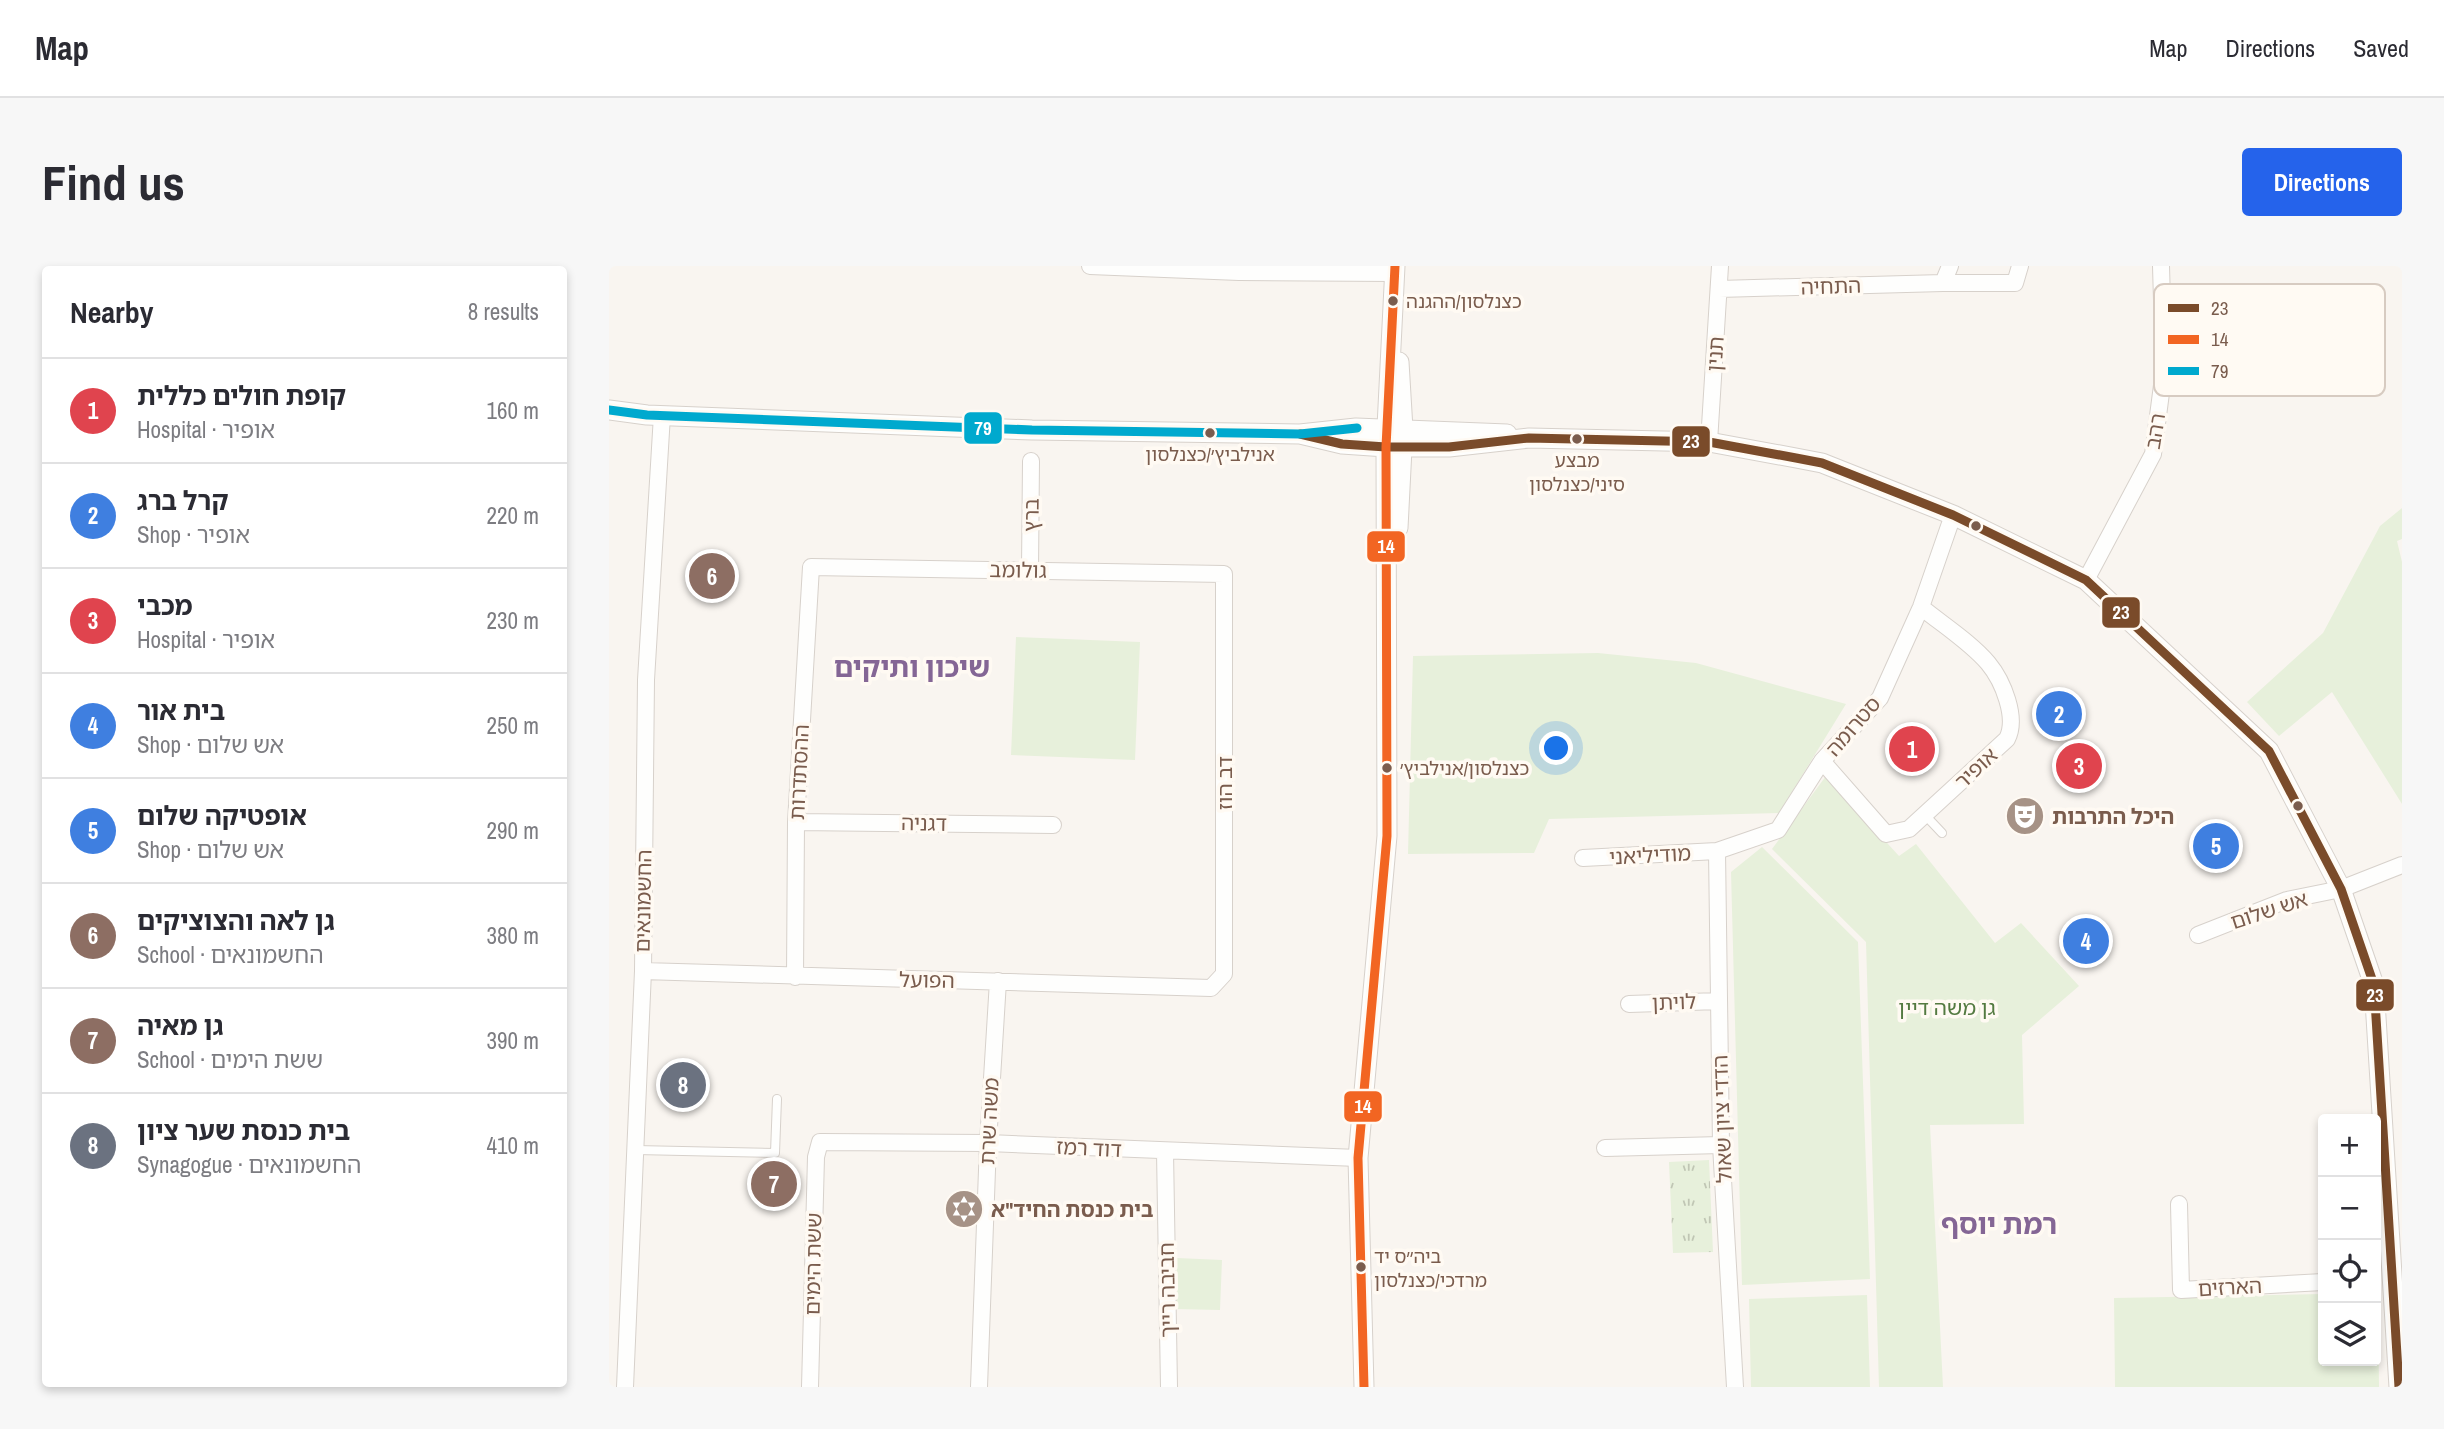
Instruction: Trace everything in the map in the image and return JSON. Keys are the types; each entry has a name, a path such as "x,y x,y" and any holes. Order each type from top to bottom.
{"street":[{"path":"1090,266 1395,270 1394,320 1403,398 1395,438 1387,612 1387,836 1358,1158 1364,1387"},
{"name":"תנין","path":"1709,442 1720,266"},
{"path":"1943,283 1950,266"},
{"name":"התחיה","path":"1719,289 2015,283 2020,266"},
{"name":"רהב","path":"2161,266 2162,284"},
{"name":"רהב","path":"2086,580 2153,454 2161,396"},
{"path":"609,410 662,415 1032,429 1300,434 1330,429 1395,438 1478,430 1529,438 1709,442 1822,463 1953,515 2086,580 2269,751 2341,889 2374,985 2385,1278 2399,1387"},
{"name":"החשמונאים","path":"625,1387 642,971 646,680 662,415"},
{"name":"ברץ","path":"1030,570 1031,461"},
{"name":"סטרומה","path":"1717,851 1778,830 1822,761 1880,698 1921,607 1953,515"},
{"name":"גולומב","path":"811,567 1224,574"},
{"name":"ההסתדרות","path":"795,977 796,822 811,567"},
{"name":"דב הוז","path":"1211,988 1224,974 1224,574"},
{"name":"אופיר","path":"1822,761 1886,835 1909,829 2007,739 2011,722 2005,696 1989,664 1921,607"},
{"name":"דגניה","path":"796,822 1053,825"},
{"name":"מודיליאני","path":"1583,858 1717,851"},
{"name":"הדדי ציון שאול","path":"1717,851 1721,1145 1735,1387"},
{"name":"אש שלום","path":"2198,935 2287,900 2341,889 2402,865"},
{"name":"הפועל","path":"642,971 1211,988"},
{"name":"משה שרת","path":"979,1387 988,1143 998,981"},
{"name":"לויתן","path":"1629,1004 1719,1001"},
{"name":"דוד רמז","path":"820,1142 988,1143 1358,1158"},
{"name":"ששת הימים","path":"810,1387 815,1157 820,1142"},
{"path":"1605,1148 1721,1145"},
{"name":"חביבה רייך","path":"1165,1152 1169,1387"},
{"name":"הארזים","path":"2179,1203 2181,1290 2318,1282"}],"lane":[{"path":"1924,815 1943,833"},
{"path":"636,1150 775,1153 777,1099"}],"green space":[{"path":"2402,508 2402,539 2397,541 2402,562 2402,804 2332,692 2279,736 2247,702 2323,633 2380,526"},
{"path":"1016,637 1140,642 1135,760 1011,755"},
{"path":"1598,653 1696,663 1846,704 1779,813 1549,819 1534,853 1408,854 1413,656"},
{"name":"גן משה דיין","path":"1826,776 1899,856 1916,844 1995,943 2021,923 2079,986 2022,1035 2024,1124 1930,1125 1943,1387 1879,1387 1866,942 1772,849"},
{"path":"1762,847 1858,942 1870,1279 1742,1285 1731,872"},
{"path":"1709,1160 1713,1252 1673,1253 1669,1162"},
{"path":"1177,1258 1222,1260 1220,1310 1175,1309"},
{"path":"2318,1294 2318,1366 2379,1366 2379,1387 2115,1387 2114,1298"},
{"path":"1867,1295 1870,1387 1751,1387 1749,1299"}],"transit line":[{"name":"14","path":"1364,1387 1358,1158 1387,836 1386,447 1395,266"},
{"name":"79","path":"609,410 647,415 1032,430 1300,434 1357,428"},
{"name":"23","path":"1300,434 1342,444 1386,447 1449,447 1529,438 1709,442 1796,458 1822,463 1953,515 2086,580 2269,751 2341,889 2374,985 2399,1387"}],"place":[{"name":"כצנלסון/ההגנה","path":"1393,301"},
{"name":"אנילביץ׳/כצנלסון","path":"1210,433"},
{"name":"מבצע סיני/כצנלסון","path":"1577,439"},
{"name":"גן לאה והצוציקים","path":"712,576"},
{"name":"קרל ברג","path":"2059,714"},
{"name":"קופת חולים כללית","path":"1912,749"},
{"name":"מכבי","path":"2079,766"},
{"name":"כצנלסון/אנילביץ׳","path":"1387,768"},
{"name":"היכל התרבות","path":"2025,816"},
{"name":"אופטיקה שלום","path":"2216,846"},
{"name":"בית אור","path":"2086,941"},
{"name":"בית כנסת שער ציון","path":"683,1085"},
{"name":"גן מאיה","path":"774,1184"},
{"name":"בית כנסת החיד\"א","path":"964,1209"},
{"name":"ביה״ס יד מרדכי/כצנלסון","path":"1361,1267"}],"district":[{"name":"שיכון ותיקים","path":"912,667"},
{"name":"רמת יוסף","path":"1999,1224"}]}
